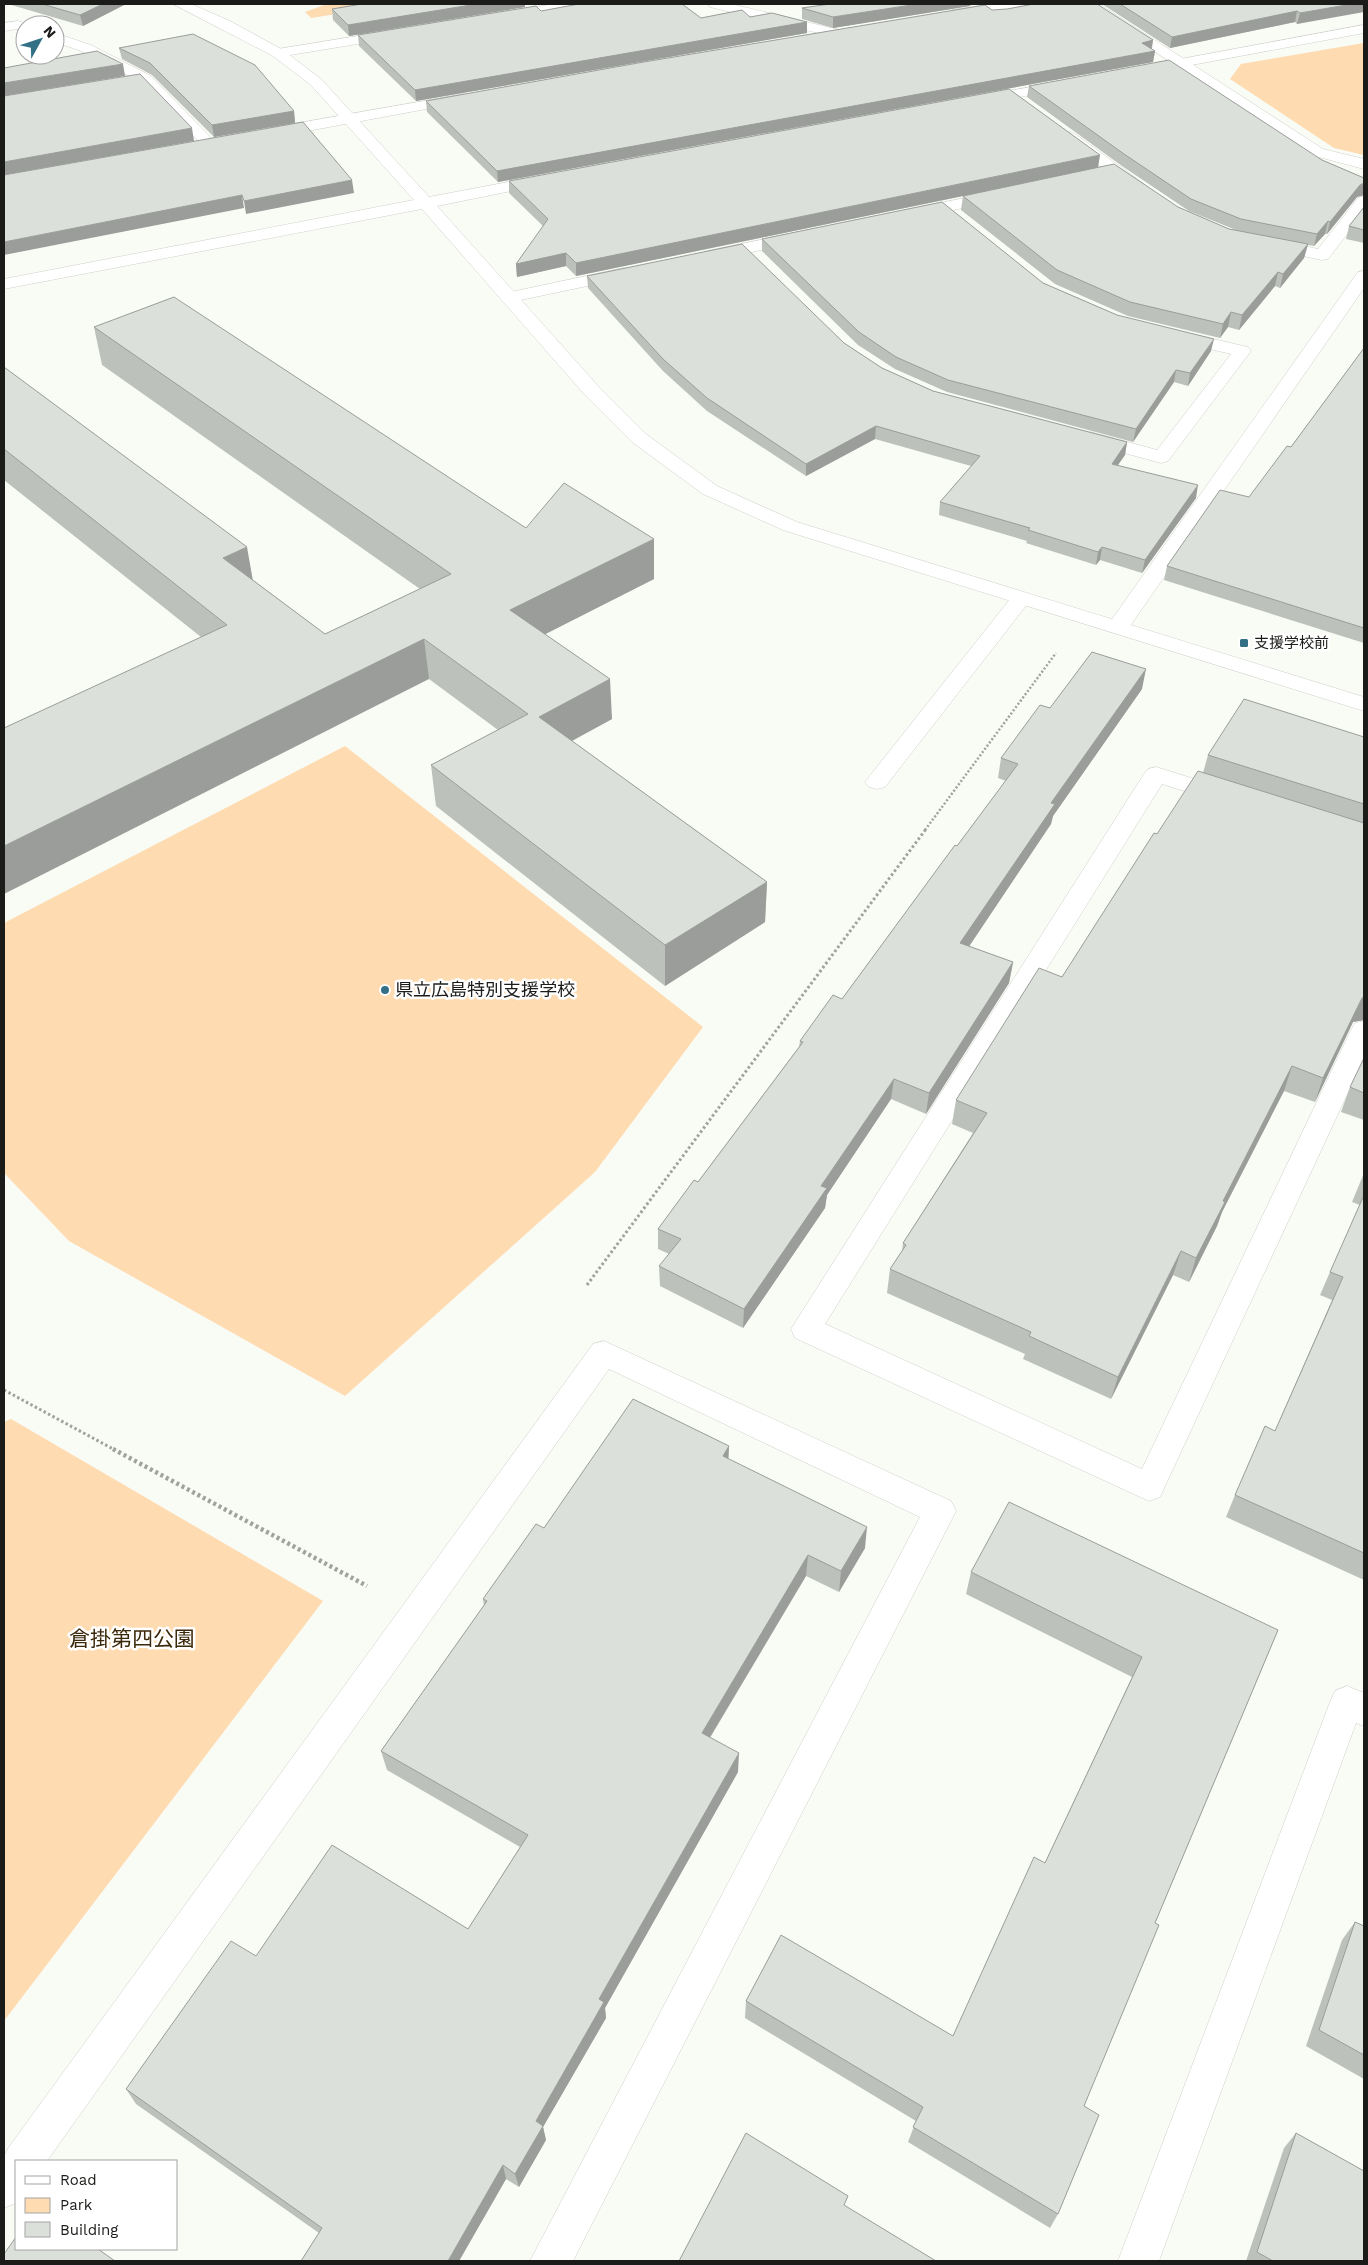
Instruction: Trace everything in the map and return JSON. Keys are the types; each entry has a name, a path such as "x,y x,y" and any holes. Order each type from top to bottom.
{"street":[{"path":"180,4 225,24 278,53 316,82 511,297 592,391 639,438 710,490 790,526 1364,704"},
{"path":"493,18 579,4"},
{"path":"715,4 835,33"},
{"path":"942,16 1020,4"},
{"path":"1090,4 1318,152 1364,164"},
{"path":"1120,74 1364,29"},
{"path":"796,40 854,30"},
{"path":"278,53 407,32"},
{"path":"65,41 86,48 146,79 210,145"},
{"path":"118,84 146,79"},
{"path":"963,104 1080,82"},
{"path":"1012,94 1028,106"},
{"path":"256,136 483,95"},
{"path":"1060,130 1152,196"},
{"path":"190,149 228,142"},
{"path":"1096,175 1115,171"},
{"path":"4,284 560,178"},
{"path":"896,217 1010,193"},
{"path":"1251,240 1322,254 1364,201"},
{"path":"944,207 958,219"},
{"path":"698,258 812,234"},
{"path":"746,248 760,262"},
{"path":"511,297 642,270"},
{"path":"1118,627 1364,276"},
{"path":"1078,435 1162,457 1242,351 1158,331"},
{"path":"877,782 1021,598"},
{"path":"1250,805 1156,774 806,1329 1149,1487 1364,1030"},
{"path":"24,2160 604,1353 940,1511 551,2261"},
{"path":"1138,2261 1347,1702 1364,1710"},
{"path":"4,2188 15,2172"}],"path":[{"path":"587,1285 1056,652"},
{"path":"4,1390 368,1586"}],"green space":[{"path":"327,4 377,4 362,10 311,18 305,12"},
{"path":"1364,43 1364,155 1334,148 1230,79 1241,64"},
{"path":"345,746 703,1027 595,1172 345,1396 69,1241 4,1173 4,923"},
{"name":"倉掛第四公園","path":"11,1419 323,1601 4,2021 4,1422"}],"building":[{"path":"42,4 103,4 80,15"},
{"path":"362,4 477,4 348,25 332,9"},
{"path":"579,4 682,4 701,18 742,10 750,17 772,13 807,22 415,90 358,35 536,6 541,11"},
{"path":"830,4 918,4 833,17 802,8"},
{"path":"1034,4 1097,4 1153,40 1142,43 1155,51 497,171 426,101 638,63 985,5 992,10"},
{"path":"1120,4 1352,4 1300,13 1297,11 1172,37"},
{"path":"193,34 255,65 294,111 212,125 150,63 119,48"},
{"path":"97,51 123,64 4,83 4,68 20,65 65,65 65,57"},
{"path":"1169,60 1322,160 1364,178 1364,183 1360,185 1330,222 1328,221 1317,234 1241,219 1191,199 1029,86"},
{"path":"140,74 192,128 4,162 4,96"},
{"path":"1009,89 1100,155 576,263 566,253 516,264 548,219 509,181"},
{"path":"303,122 352,180 244,201 242,195 4,242 4,175"},
{"path":"1114,164 1178,207 1229,229 1308,244 1283,274 1278,272 1242,315 1231,312 1223,324 1130,302 1057,270 963,196"},
{"path":"942,202 1043,283 1117,315 1214,339 1190,373 1176,370 1136,429 948,380 896,357 859,332 762,239"},
{"path":"1364,207 1364,230 1349,226"},
{"path":"742,244 844,343 882,368 933,391 1127,442 1112,464 1198,485 1145,560 1102,547 1098,552 1028,530 1030,528 940,502 980,456 876,426 806,464 707,398 663,359 587,276"},
{"path":"174,297 526,528 564,483 654,539 510,610 610,679 539,717 767,882 665,945 431,765 528,714 424,639 4,846 4,728 227,625 4,449 4,367 247,547 223,558 325,634 451,574 94,327"},
{"path":"1364,348 1364,628 1167,566 1220,490 1249,497 1287,446 1291,447"},
{"path":"1092,652 1146,669 1051,803 1055,804 960,943 1013,962 929,1093 894,1079 821,1186 827,1188 744,1309 659,1266 681,1239 658,1229 694,1180 698,1182 803,1042 800,1041 833,995 842,999 955,845 957,846 1018,764 1001,758 1040,705 1050,708"},
{"path":"1244,699 1364,737 1364,804 1208,755"},
{"path":"1198,771 1364,823 1364,997 1323,1078 1292,1066 1196,1258 1181,1251 1118,1377 1029,1336 1031,1332 890,1269 906,1245 903,1243 987,1113 956,1100 1039,968 1062,977 1154,833 1157,834"},
{"path":"1364,1058 1364,1093 1350,1087"},
{"path":"1364,1195 1364,1553 1235,1495 1265,1426 1275,1431 1343,1277 1330,1272"},
{"path":"633,1399 729,1446 723,1456 867,1527 841,1571 808,1555 702,1733 739,1753 599,1999 604,2002 536,2121 543,2126 515,2174 503,2165 448,2261 301,2261 322,2228 126,2089 231,1941 256,1956 332,1845 468,1929 528,1835 381,1751 487,1601 483,1599 536,1524 544,1528"},
{"path":"1009,1502 1278,1630 1155,1923 1159,1925 1084,2106 1099,2115 1058,2214 913,2127 923,2107 746,2001 781,1935 953,2036 1034,1857 1045,1863 1142,1657 971,1572"},
{"path":"1355,1922 1364,1926 1364,2055 1319,2030"},
{"path":"746,2133 848,2196 844,2205 936,2261 679,2261"},
{"path":"1296,2133 1364,2171 1364,2261 1273,2261 1257,2252"},
{"path":"15,2238 15,2250 99,2250 115,2261 4,2261 4,2254"}],"place":[{"name":"支援学校前","path":"1244,643"},
{"name":"県立広島特別支援学校","path":"385,990"}]}
